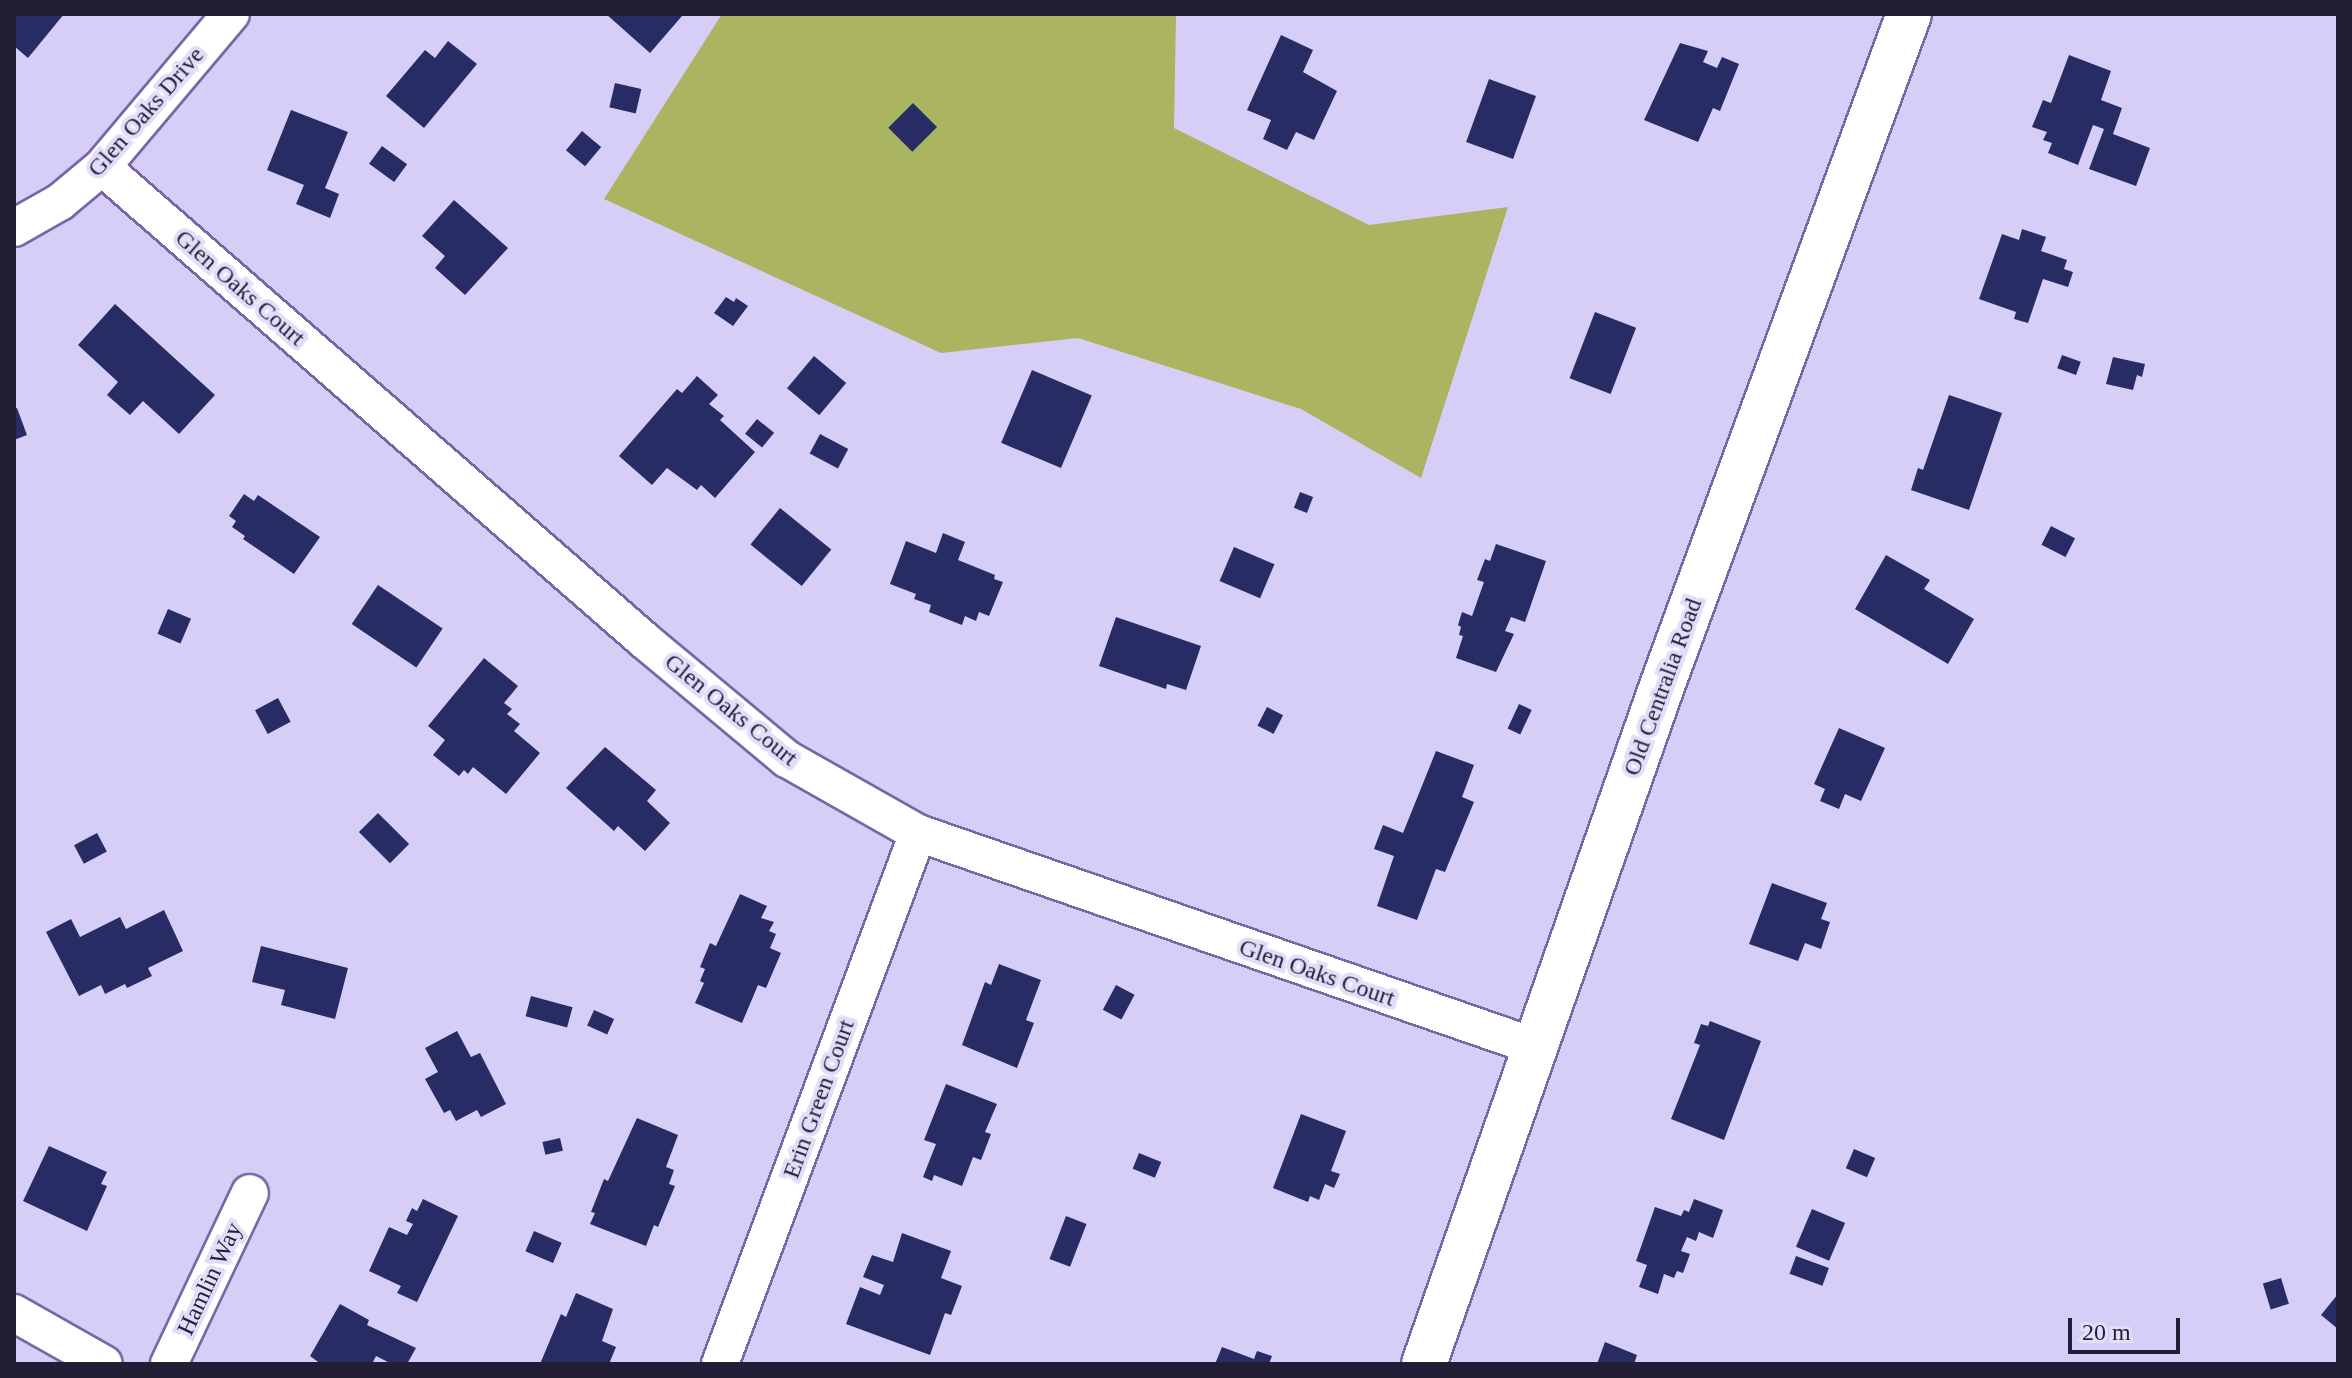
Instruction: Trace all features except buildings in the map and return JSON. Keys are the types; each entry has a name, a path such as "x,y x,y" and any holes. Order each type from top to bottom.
{"street":[{"name":"Glen Oaks Drive","path":"14,228 60,202 102,167 231,14"},
{"name":"Old Centralia Road","path":"1424,1364 1662,686 1909,14"},
{"name":"Glen Oaks Court","path":"102,167 644,640 787,759 918,833 1536,1047"},
{"name":"Erin Green Court","path":"720,1364 918,833"},
{"name":"Hamlin Way","path":"169,1364 250,1193"},
{"path":"14,1313 104,1364"}],"green space":[{"path":"722,14 1176,14 1174,128 1369,225 1508,207 1421,478 1301,409 1078,338 941,353 604,199"}]}
